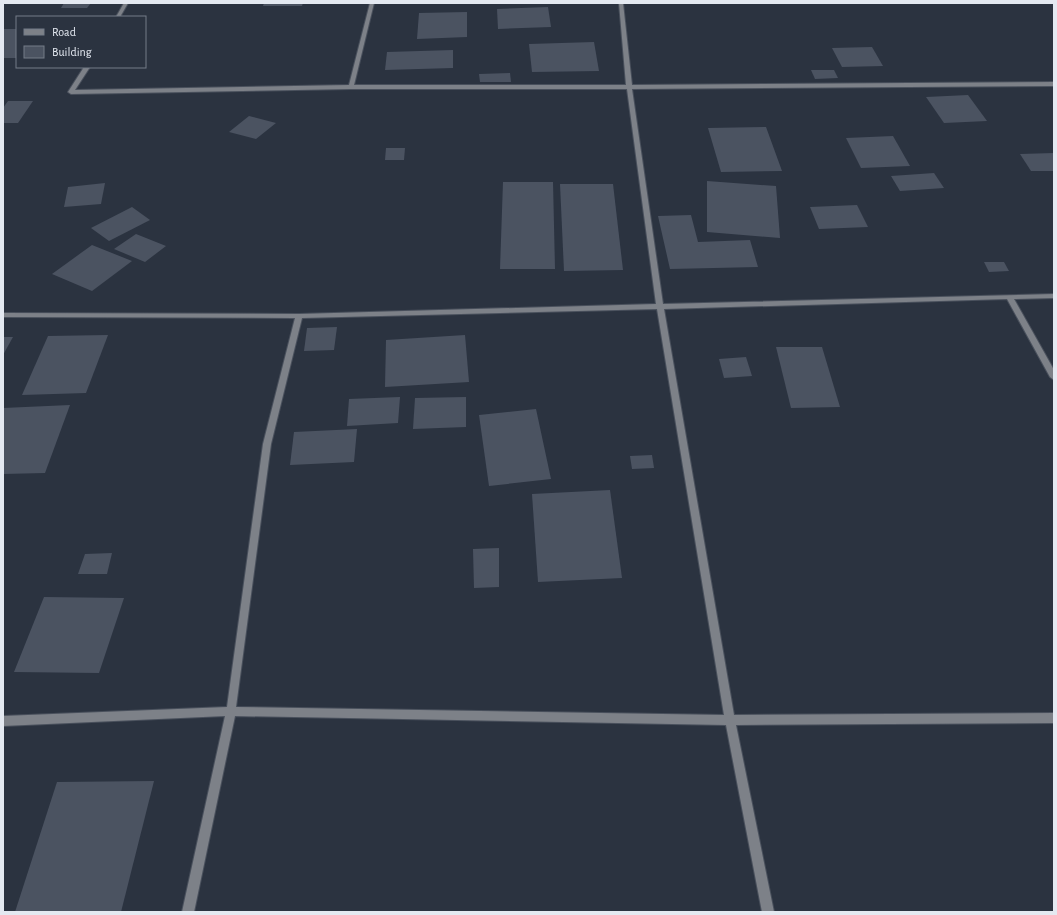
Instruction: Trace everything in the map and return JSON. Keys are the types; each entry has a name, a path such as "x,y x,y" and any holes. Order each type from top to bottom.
{"street":[{"path":"119,16 126,3"},
{"path":"351,87 372,3"},
{"path":"621,3 628,88 660,306 730,720 768,912"},
{"path":"86,68 72,92 351,87 628,88 1054,84"},
{"path":"3,315 299,316 1054,296"},
{"path":"1009,297 1054,377"},
{"path":"188,912 230,711 267,444 299,316"},
{"path":"3,721 230,711 730,720 1054,718"}],"building":[{"path":"64,3 91,3 87,8 61,8"},
{"path":"264,3 303,3 302,6 263,6"},
{"path":"548,7 551,27 498,29 497,9"},
{"path":"467,12 467,37 417,39 419,13"},
{"path":"3,29 16,29 16,58 3,58"},
{"path":"594,42 599,71 532,72 529,44"},
{"path":"872,47 883,66 842,67 832,48"},
{"path":"453,50 453,68 385,70 387,52"},
{"path":"811,70 834,70 838,78 815,79"},
{"path":"510,73 511,82 480,82 479,74"},
{"path":"968,95 987,121 944,123 926,97"},
{"path":"8,101 33,101 18,123 3,123 3,108"},
{"path":"249,116 276,123 256,139 229,132"},
{"path":"766,127 782,171 721,172 708,128"},
{"path":"893,136 910,166 861,168 846,138"},
{"path":"386,148 405,148 404,160 385,160"},
{"path":"1054,153 1054,171 1031,171 1020,154"},
{"path":"934,173 944,188 900,191 891,176"},
{"path":"707,181 776,186 780,238 707,232"},
{"path":"503,182 553,182 555,269 500,269"},
{"path":"105,183 101,204 64,207 68,187"},
{"path":"560,184 613,184 623,270 564,271"},
{"path":"857,205 868,227 819,229 810,207"},
{"path":"132,207 150,220 109,241 91,228"},
{"path":"691,215 698,242 750,240 758,267 670,269 658,216"},
{"path":"136,234 166,246 145,262 114,249"},
{"path":"92,245 132,261 92,291 52,274"},
{"path":"984,262 1004,262 1009,271 989,272"},
{"path":"337,327 334,350 304,351 307,328"},
{"path":"108,335 86,393 22,395 48,336"},
{"path":"465,335 469,382 385,387 386,340"},
{"path":"3,337 13,337 3,355"},
{"path":"776,347 822,347 840,407 791,408"},
{"path":"746,357 752,376 724,378 719,359"},
{"path":"400,397 398,423 347,426 349,399"},
{"path":"466,397 466,427 413,429 415,398"},
{"path":"70,405 45,473 3,474 3,408"},
{"path":"536,409 551,479 489,486 479,415"},
{"path":"357,429 354,462 290,465 294,432"},
{"path":"652,455 654,468 632,469 630,456"},
{"path":"610,490 622,578 538,582 532,494"},
{"path":"499,548 499,587 474,588 473,549"},
{"path":"112,553 107,574 78,574 85,554"},
{"path":"44,597 124,598 99,673 14,672"},
{"path":"154,781 121,912 15,912 57,782"}]}
